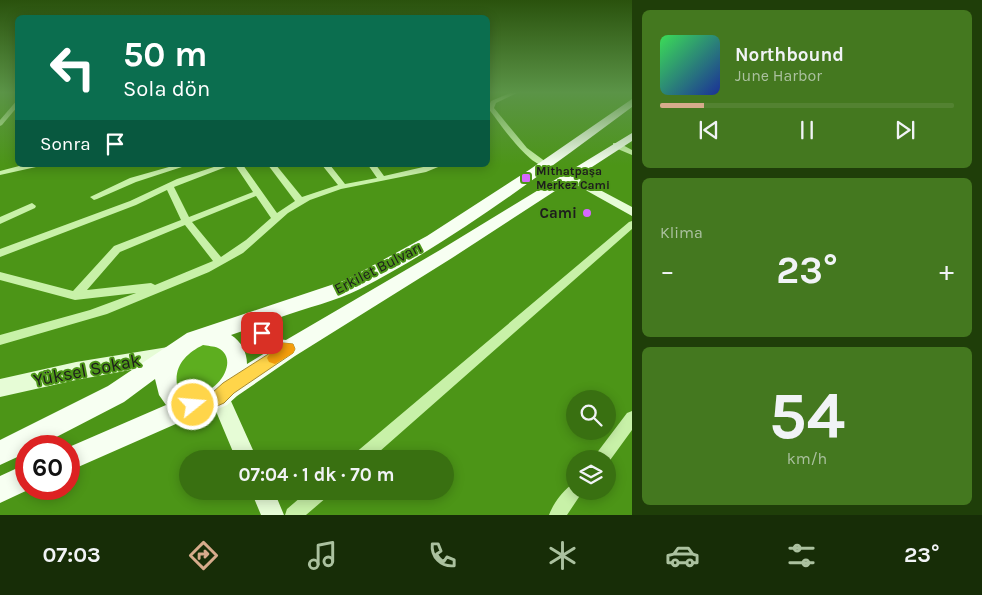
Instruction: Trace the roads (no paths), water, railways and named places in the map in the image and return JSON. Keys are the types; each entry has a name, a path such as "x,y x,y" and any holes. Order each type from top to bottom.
{"main road":[{"name":"Erkilet Bulvarı","path":"38,435 116,394 174,354 188,342 352,285 432,240 534,173 543,164 610,117"},
{"name":"Erkilet Bulvarı","path":"80,454 193,405 206,403 224,393 288,349 446,254 568,176 624,149 632,136"},
{"path":"274,312 262,328 264,340 269,346 277,349 288,349"},
{"path":"204,337 215,337 225,340 237,356 238,366 235,377 224,393"},
{"path":"174,354 167,364 164,376 166,387 176,400 193,405"},
{"name":"Erkilet Bulvarı","path":"0,453 15,446"},
{"path":"0,490 15,482"}],"street":[{"path":"495,117 524,150 543,164"},
{"path":"0,173 25,167"},
{"path":"94,197 133,180 177,167"},
{"path":"0,253 133,203 169,186 221,167"},
{"path":"240,167 275,217"},
{"path":"274,167 300,201"},
{"path":"328,167 343,186"},
{"path":"373,167 382,179"},
{"path":"0,340 103,311 219,262 248,244 275,217 300,201 316,194 343,186 420,172 434,167"},
{"path":"568,176 632,212"},
{"path":"169,186 186,221 219,262"},
{"path":"75,296 117,249 257,193"},
{"path":"0,221 32,206"},
{"path":"369,450 632,224"},
{"path":"0,276 75,296 164,286"},
{"name":"Yüksel Sokak","path":"0,388 76,371 174,354"},
{"path":"224,393 244,450"},
{"path":"608,450 632,418"},
{"path":"0,448 15,444"},
{"path":"266,500 273,515"},
{"path":"293,515 310,500"},
{"path":"557,515 569,500"}],"place":[{"name":"Mithatpaşa Merkez Cami","path":"526,178"},
{"name":"Cami","path":"587,213"}]}
